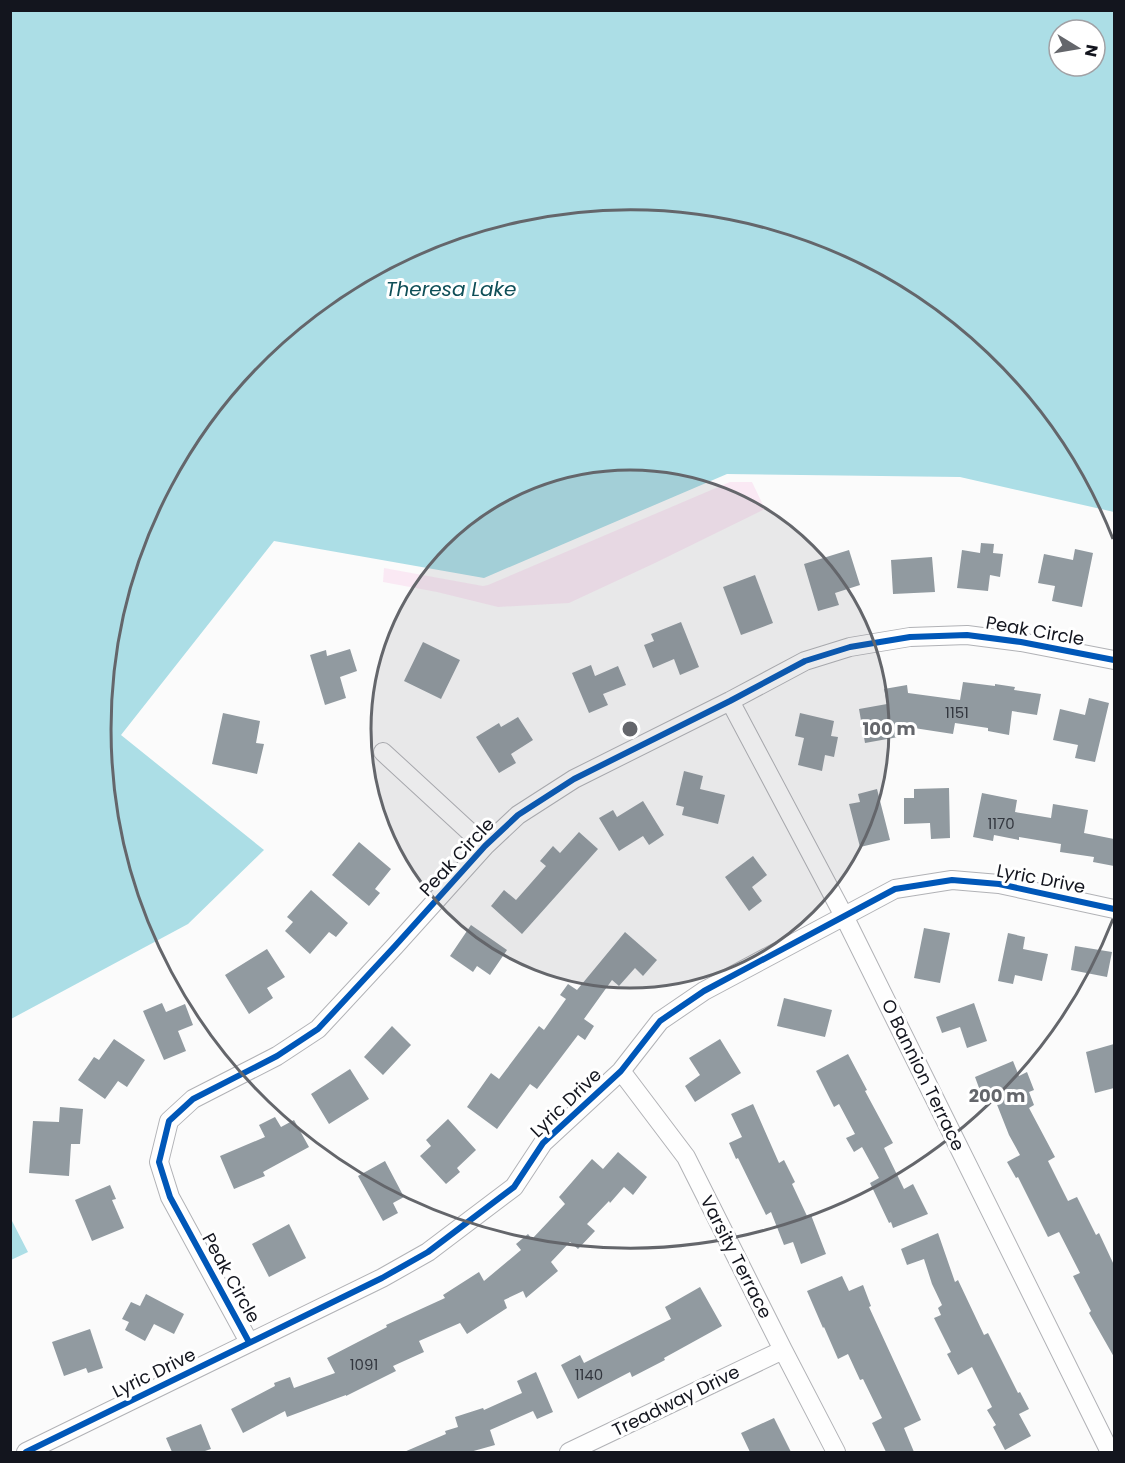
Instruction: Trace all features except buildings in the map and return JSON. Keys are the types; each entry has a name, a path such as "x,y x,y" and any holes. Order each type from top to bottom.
{"street":[{"name":"Peak Circle","path":"249,1342 170,1197 159,1162 169,1121 194,1099 277,1056 318,1029 485,846 518,815 574,779 805,661 850,646 910,637 968,635 1021,642 1114,660"},
{"name":"O Bannion Terrace","path":"730,701 844,916 1110,1452"},
{"path":"382,752 485,846"},
{"name":"Lyric Drive","path":"26,1452 382,1278 428,1252 514,1187 543,1143 621,1071 660,1021 704,991 895,889 952,880 999,884 1114,909"},
{"name":"Varsity Terrace","path":"621,1071 686,1157 836,1452"},
{"name":"Treadway Drive","path":"569,1452 783,1350"}],"shaded area":[{"path":"730,482 752,482 765,509 569,603 498,607 383,582 384,568 488,585"}],"water":[{"name":"Theresa Lake","path":"11,10 1114,11 1114,512 960,477 727,474 484,578 274,541 121,735 264,850 188,924 11,1019"},
{"path":"11,1219 28,1252 10,1260"}],"cycle path":[{"path":"249,1342 170,1197 159,1162 169,1121 193,1099 277,1056 318,1029 485,846 518,815 574,779 805,661 850,647 910,637 967,635 1021,642 1114,660"},
{"path":"26,1452 382,1278 428,1252 514,1187 543,1143 621,1071 660,1021 704,991 895,889 952,880 999,884 1114,909"}]}
